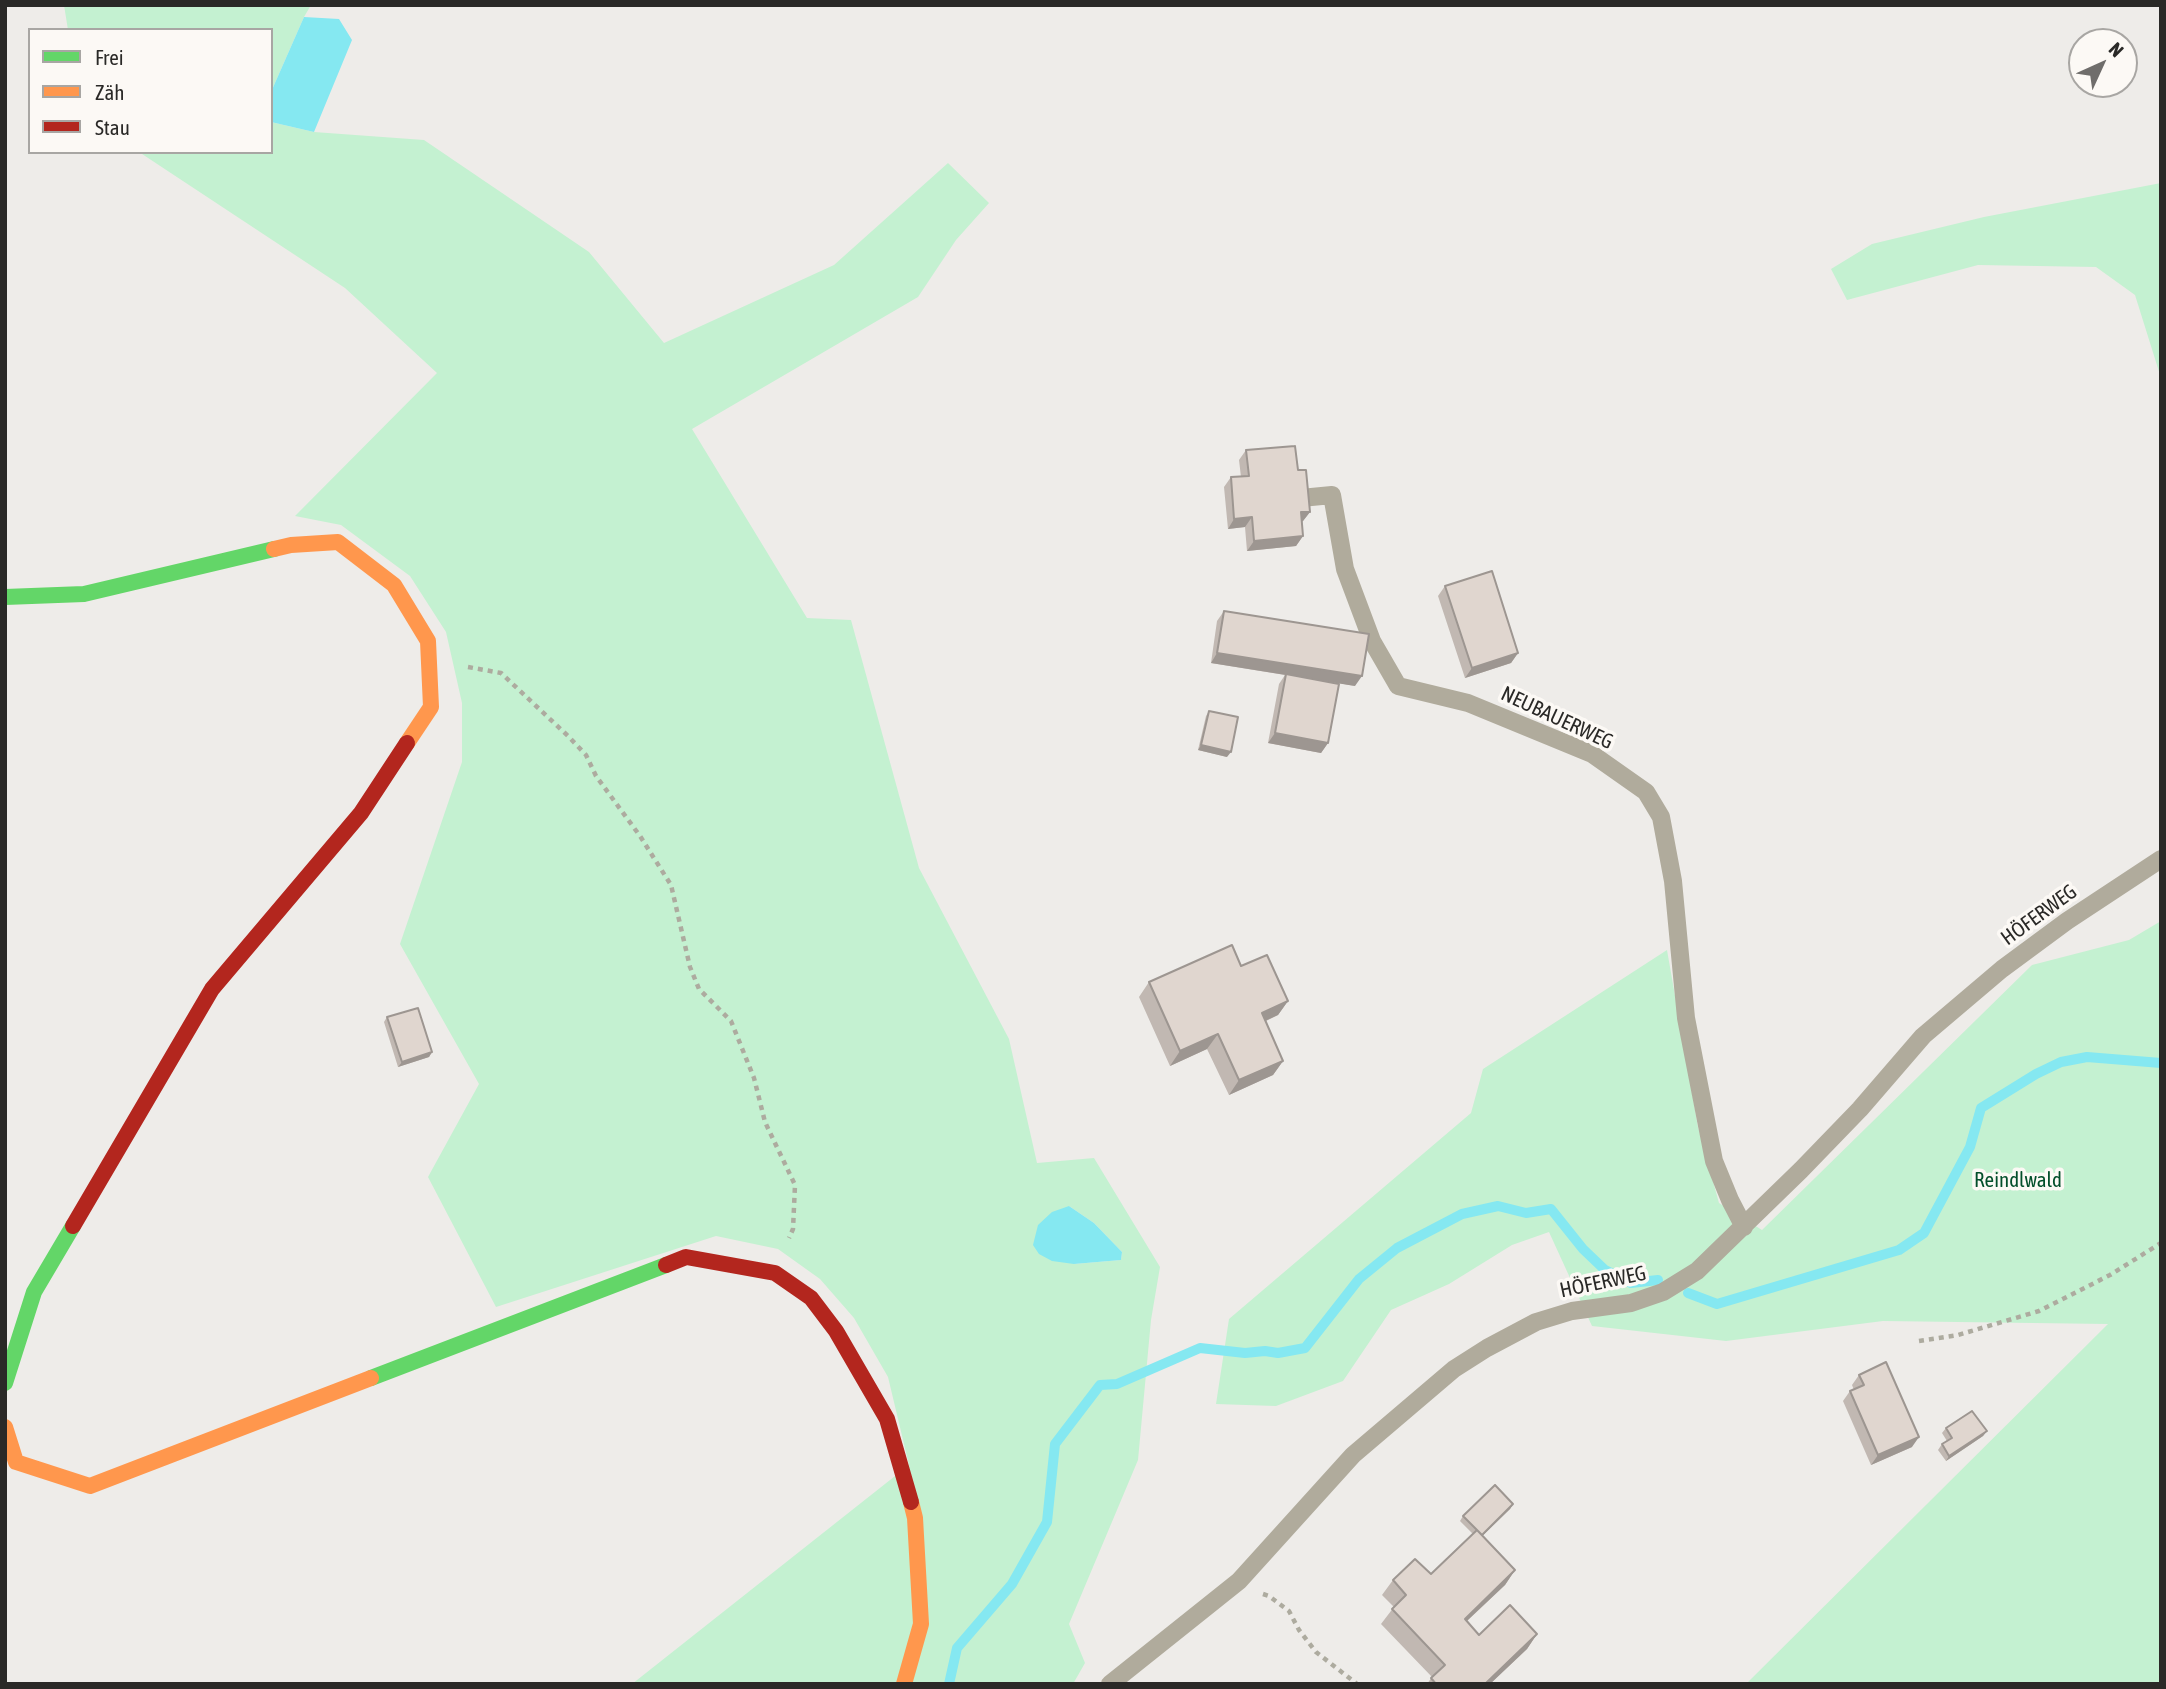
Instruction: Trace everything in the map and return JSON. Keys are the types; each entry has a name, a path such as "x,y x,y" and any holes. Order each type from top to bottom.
{"street":[{"path":"5,597 84,594 291,545 338,542 394,585 428,641 431,707 361,813 212,989 34,1292 5,1383"},
{"path":"5,1427 16,1462 90,1486 686,1257 775,1273 811,1298 836,1331 887,1419 915,1518 916,1531 921,1624 904,1684"}],"lane":[{"name":"NEUBAUERWEG","path":"1301,498 1332,495 1345,569 1372,641 1398,686 1468,703 1592,754 1646,792 1661,817 1673,881 1686,1018 1711,1148 1730,1200 1744,1227"},
{"name":"HÖFERWEG","path":"1110,1684 1239,1581 1353,1455 1454,1369 1487,1348 1551,1316 1631,1303 1663,1292 1698,1271 1860,1109 1923,1036 1972,992 2067,921 2161,859"}],"path":[{"path":"429,674 471,667 501,673 554,721 586,755 596,776 671,885 690,967 699,989 731,1021 754,1078 765,1122 795,1185 793,1229 775,1273"},
{"path":"1919,1341 1958,1335 2039,1311 2110,1275 2161,1243"},
{"path":"1289,1611 1316,1652 1357,1684"}],"green space":[{"path":"64,5 311,5 273,87 273,28 68,28"},
{"path":"273,122 314,132 424,140 589,252 664,343 834,265 948,163 989,203 956,240 918,297 692,429 807,618 851,620 919,868 1009,1039 1037,1163 1094,1158 1160,1267 1151,1320 1138,1460 1069,1624 1085,1663 1073,1684 632,1684 909,1465 888,1377 854,1318 820,1279 778,1249 716,1236 496,1307 428,1177 479,1084 400,944 462,762 462,703 446,632 410,576 341,525 295,516 437,373 345,288 142,154 273,154","holes":["1069,1206 1094,1223 1122,1252 1121,1260 1074,1264"]},
{"path":"2161,183 2161,378 2135,295 2096,267 1978,265 1847,300 1831,269 1872,244 1984,217"},
{"name":"Reindlwald","path":"2161,921 2161,1684 1746,1684 2108,1324 1883,1321 1726,1341 1592,1326 1549,1232 1512,1245 1449,1284 1391,1310 1343,1381 1276,1406 1216,1404 1229,1319 1471,1113 1483,1069 1667,950 1698,1127 1719,1203 1762,1230 2032,965 2129,940"}],"water":[{"path":"304,17 339,19 352,40 314,132 273,122 273,87"},
{"path":"1069,1206 1094,1223 1122,1252 1121,1260 1074,1264 1052,1261 1039,1254 1033,1245 1038,1225 1052,1212"}],"building":[{"path":"1295,446 1298,470 1306,470 1310,512 1301,512 1303,536 1254,541 1252,517 1234,519 1231,477 1249,476 1246,450"},
{"path":"1492,571 1518,653 1472,668 1445,586"},
{"path":"1224,611 1369,634 1362,676 1217,653"},
{"path":"1286,674 1339,684 1328,743 1275,733"},
{"path":"1209,711 1238,717 1231,752 1201,745"},
{"path":"1232,945 1241,966 1267,955 1288,1001 1262,1013 1283,1061 1239,1080 1218,1034 1180,1051 1149,982"},
{"path":"418,1008 432,1052 402,1062 387,1017"},
{"path":"1886,1362 1919,1437 1878,1455 1850,1391 1864,1385 1859,1375"},
{"path":"1972,1411 1987,1431 1949,1456 1942,1444 1952,1438 1946,1428"},
{"path":"1495,1485 1513,1504 1482,1535 1463,1516"},
{"path":"1477,1530 1515,1570 1465,1619 1479,1635 1510,1605 1537,1634 1485,1684 1436,1684 1431,1678 1445,1665 1392,1609 1406,1595 1393,1580 1415,1559 1431,1574"}],"waterway":[{"path":"1688,1293 1717,1304 1899,1250 1924,1233 1970,1147 1981,1108 2061,1062 2087,1057 2161,1063"},
{"path":"949,1684 957,1648 1012,1584 1047,1522 1055,1444 1100,1385 1117,1384 1200,1348 1245,1353 1278,1353 1305,1348 1359,1279 1397,1248 1462,1214 1498,1206 1526,1213 1551,1209 1583,1249 1605,1270 1631,1283 1658,1280"}],"traffic: fast":[{"path":"5,597 84,594 274,549"},
{"path":"5,1383 34,1292 73,1226"},
{"path":"371,1378 666,1265"}],"traffic: slow":[{"path":"274,549 291,545 338,542 394,585 428,641 431,707 407,743"},
{"path":"5,1427 16,1462 90,1486 371,1378"},
{"path":"904,1684 921,1624 915,1518 911,1502"}],"traffic: jam":[{"path":"73,1226 212,989 361,813 407,743"},
{"path":"666,1265 686,1257 775,1273 811,1298 836,1331 887,1419 911,1502"}]}
